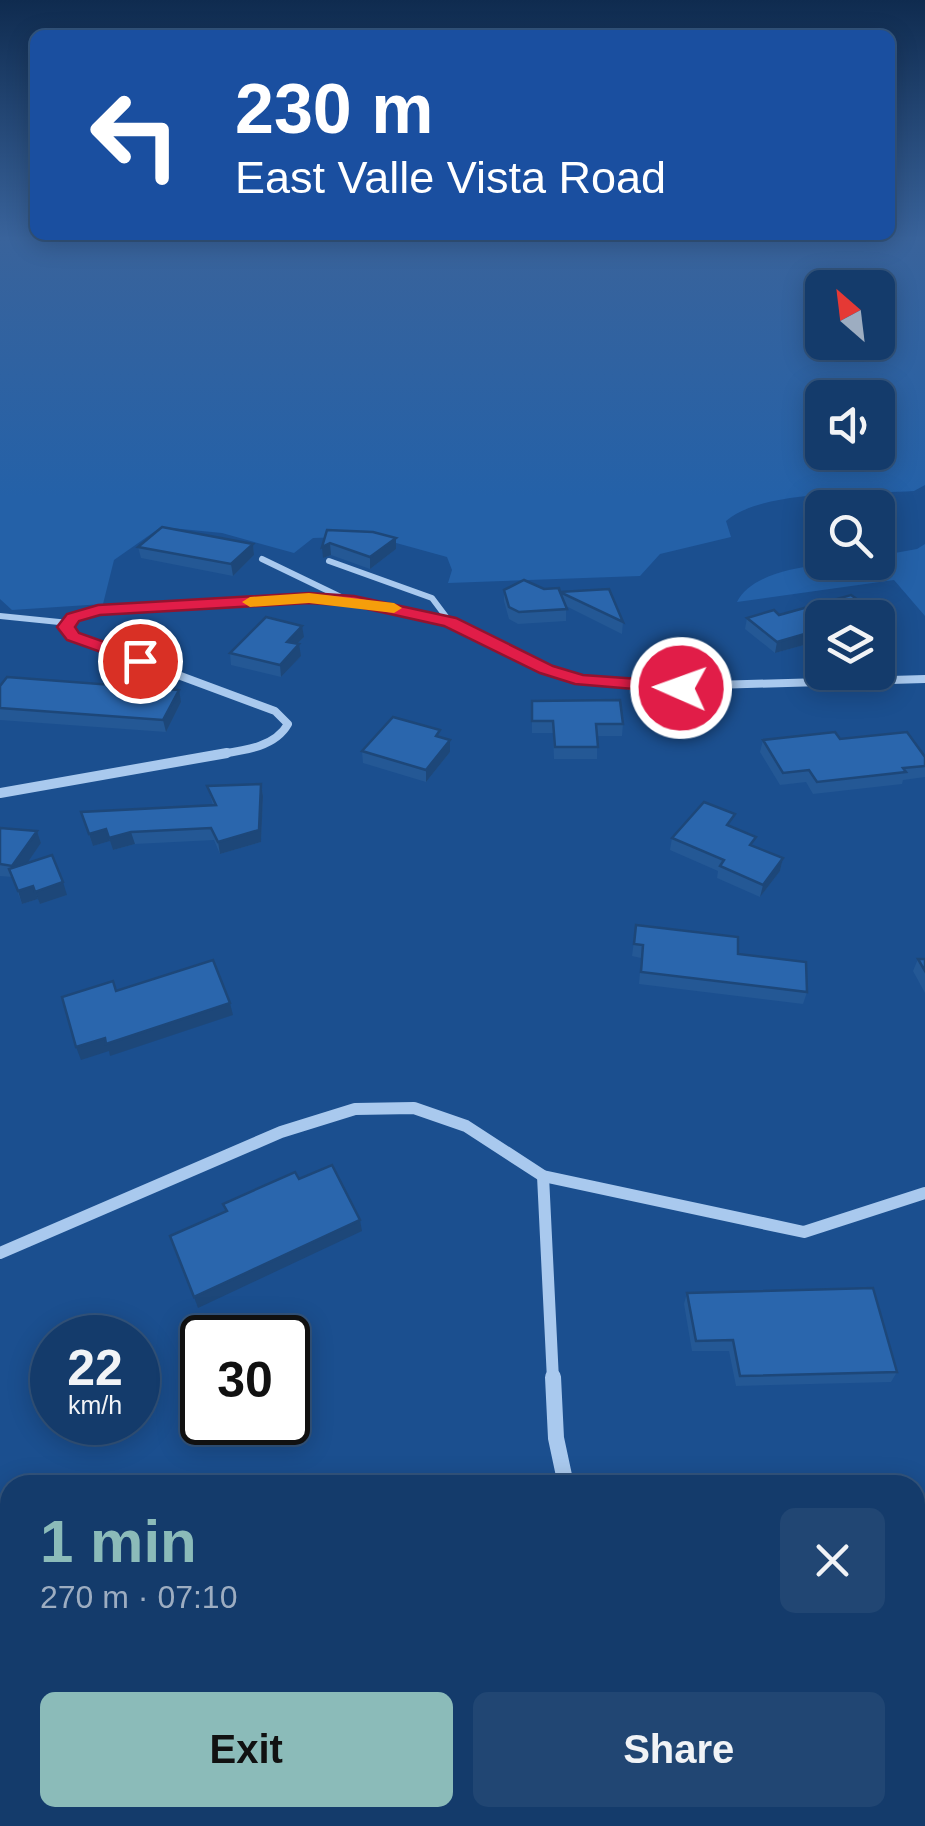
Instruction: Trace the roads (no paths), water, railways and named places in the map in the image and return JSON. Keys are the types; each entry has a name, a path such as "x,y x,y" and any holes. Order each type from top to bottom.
{"street":[{"path":"0,793 249,749 272,742 286,730 288,724 275,710 73,636 66,627 73,618 98,610 309,598 346,600 450,622 546,670 581,680 681,688 925,679"},
{"path":"0,1253 281,1132 355,1109 414,1108 466,1126 542,1176 804,1232 925,1192"},
{"path":"542,1176 556,1438 564,1475"}],"lane":[{"path":"262,559 346,600"},
{"path":"330,560 432,598 450,622"},
{"path":"0,616 69,623"}]}
